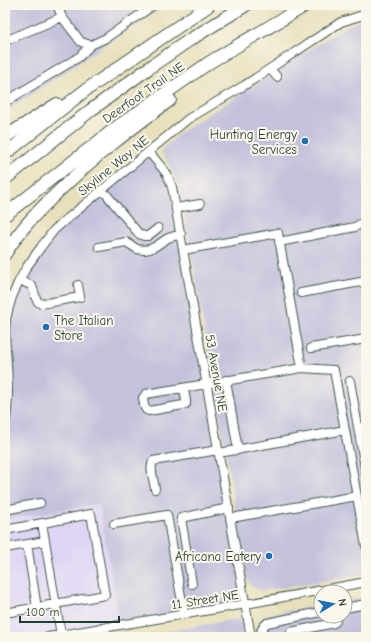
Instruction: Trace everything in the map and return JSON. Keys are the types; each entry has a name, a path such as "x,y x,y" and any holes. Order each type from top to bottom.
{"highway":[{"name":"Deerfoot Trail NE","path":"5,179 97,105 191,39 246,5"},
{"name":"Deerfoot Trail NE","path":"5,215 117,127 210,62 306,5"},
{"path":"5,137 209,6"},
{"path":"5,154 83,92 209,6"},
{"path":"5,254 26,224 76,175 135,125 183,90 210,62"}],"street":[{"path":"58,5 62,17 81,42 91,45"},
{"path":"5,102 79,57 91,45 106,38 154,5"},
{"name":"Skyline Way NE","path":"5,424 8,400 6,318 12,298 26,268 54,230 188,119 245,85 341,22 366,14"},
{"path":"5,41 62,17"},
{"path":"270,69 277,77"},
{"name":"53 Avenue NE","path":"150,152 167,174 172,187 251,637"},
{"path":"102,189 139,234 148,236 158,228"},
{"path":"176,208 200,204"},
{"path":"279,242 355,227 366,223"},
{"path":"184,250 278,233 302,368"},
{"path":"99,247 126,242 138,249 144,250 150,249 168,238 180,234"},
{"path":"20,280 32,286 37,301 41,304 80,297 78,285"},
{"path":"301,293 366,281"},
{"path":"312,348 366,339"},
{"path":"184,388 186,404 149,411 145,409 143,398 146,394 302,368 334,370 366,546"},
{"path":"226,380 238,450"},
{"path":"350,381 366,473"},
{"path":"155,488 152,468 153,461 238,450 345,430"},
{"path":"230,518 357,496"},
{"path":"5,510 40,503"},
{"path":"192,584 181,518 229,508"},
{"path":"5,530 91,514 105,595 5,613"},
{"path":"114,524 168,515 184,614"},
{"path":"42,523 61,635"},
{"path":"5,548 45,541"},
{"path":"27,544 37,608"},
{"name":"11 Street NE","path":"353,584 366,582"},
{"name":"11 Street NE","path":"48,637 246,604 313,591"},
{"path":"353,606 366,604"},
{"path":"261,637 263,626 266,623 313,614"},
{"path":"288,619 291,634 330,624"}],"shaded area":[{"path":"5,5 165,5 5,112"},
{"path":"366,19 366,574 262,591 254,588 248,582 180,192 172,171 161,150 181,132 345,27"},
{"path":"149,152 167,174 246,604 120,625 99,504 5,519 5,424 9,307 41,247"},
{"path":"99,504 120,625 52,637 5,637 5,519"},
{"path":"366,597 366,637 257,637 257,628 260,622 269,614 313,606 313,624 353,624 353,599"},
{"path":"237,619 244,624 246,637 133,637"}],"place":[{"name":"Hunting Energy Services","path":"305,141"},
{"name":"The Italian Store","path":"46,327"},
{"name":"Africana Eatery","path":"269,556"}]}
